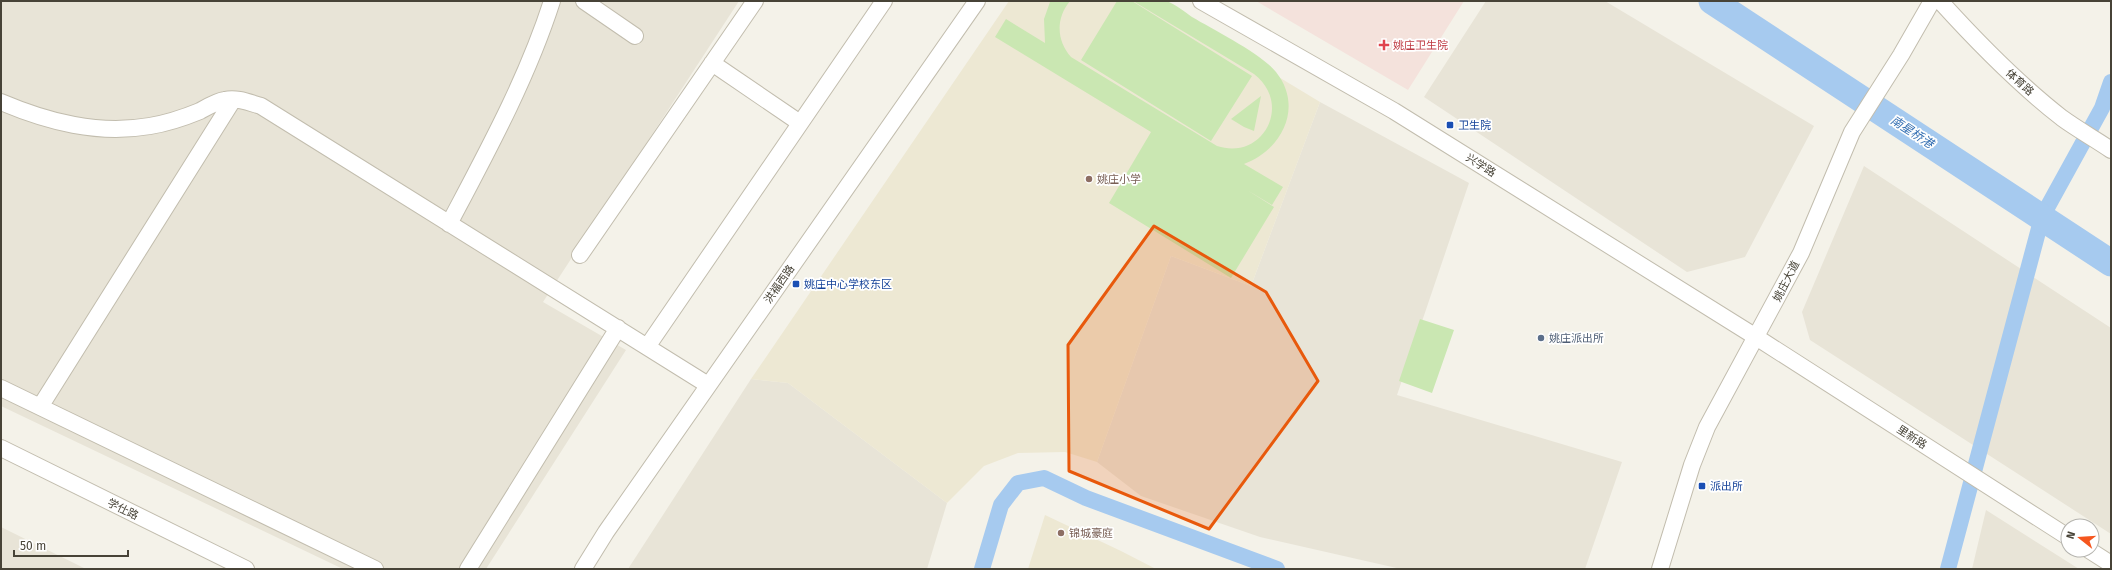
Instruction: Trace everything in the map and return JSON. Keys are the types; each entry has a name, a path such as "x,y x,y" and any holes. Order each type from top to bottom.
{"street":[{"path":"449,224 489,149 518,88 541,36 552,1"},
{"path":"584,1 635,36"},
{"path":"580,255 755,1"},
{"path":"648,347 884,1"},
{"name":"洪福西路","path":"583,569 606,532 977,1"},
{"name":"兴学路","path":"1201,1 1394,111 1756,337"},
{"name":"姚庄大道","path":"1660,569 1692,465 1707,427 1801,253 1852,132 1901,55 1932,1"},
{"name":"体育路","path":"1940,1 2008,72 2063,119 2110,149"},
{"path":"712,63 800,124"},
{"path":"1,102 35,116 66,124 114,129 149,126 176,121 225,100 242,100 261,106 708,385"},
{"path":"40,407 233,100"},
{"path":"468,569 618,328"},
{"name":"里新路","path":"1756,337 2060,531"},
{"path":"1,388 375,569"},
{"name":"学仕路","path":"1,448 246,569"},
{"path":"2100,557 2111,564"}],"highlighted area":[{"path":"1154,226 1266,292 1318,381 1209,529 1069,471 1068,345"}],"shaded area":[{"path":"1,1 739,1 543,302 626,350 486,569 343,569 1,406"},
{"name":"姚庄小学","path":"1009,1 1153,1 1320,102 1251,286 1171,256 1097,462 1065,452 1018,453 984,466 947,503 788,383 751,379"},
{"name":"姚庄卫生院","path":"1256,1 1464,1 1408,90"},
{"path":"1486,1 1605,1 1814,126 1745,257 1687,272 1424,97"},
{"path":"1320,102 1469,183 1397,395 1622,462 1585,569 1401,569 1260,537 1141,496 1097,462 1171,256 1251,286"},
{"path":"1864,166 2111,328 2111,534 2100,527 2100,518 2086,518 1810,340 1802,312"},
{"path":"751,379 788,383 947,503 927,569 628,569"},
{"path":"1986,510 2079,569 1972,569"},
{"name":"锦城豪庭","path":"1045,515 1121,551 1156,569 1028,569"},
{"path":"1,527 86,569 1,569"}],"green space":[{"path":"1070,1 1065,8 1060,22 1060,36 1071,57 1217,146 1233,148 1248,145 1259,138 1267,127 1272,114 1271,100 1265,86 1254,74 1133,1 1166,1 1173,4 1260,58 1276,72 1284,85 1288,99 1288,113 1285,126 1269,149 1244,164 1283,187 1272,205 1247,190 1274,207 1231,278 1109,203 1151,132 995,37 1006,19 1045,43 1044,19 1050,2"},
{"path":"1117,1 1132,1 1252,76 1211,141 1081,60"},
{"path":"1261,96 1254,131 1231,119"},
{"path":"1420,319 1454,330 1432,393 1399,381"}],"waterway":[{"name":"南星桥港","path":"1712,1 2111,263"},
{"path":"1948,569 2042,217 2102,108 2111,82"},
{"path":"982,569 1001,505 1018,483 1044,478 1086,498 1277,569"}],"place":[{"name":"姚庄卫生院","path":"1384,45"},
{"name":"卫生院","path":"1450,125"},
{"name":"姚庄小学","path":"1089,179"},
{"name":"姚庄中心学校东区","path":"796,284"},
{"name":"姚庄派出所","path":"1541,338"},
{"name":"派出所","path":"1702,486"},
{"name":"锦城豪庭","path":"1061,533"}]}
